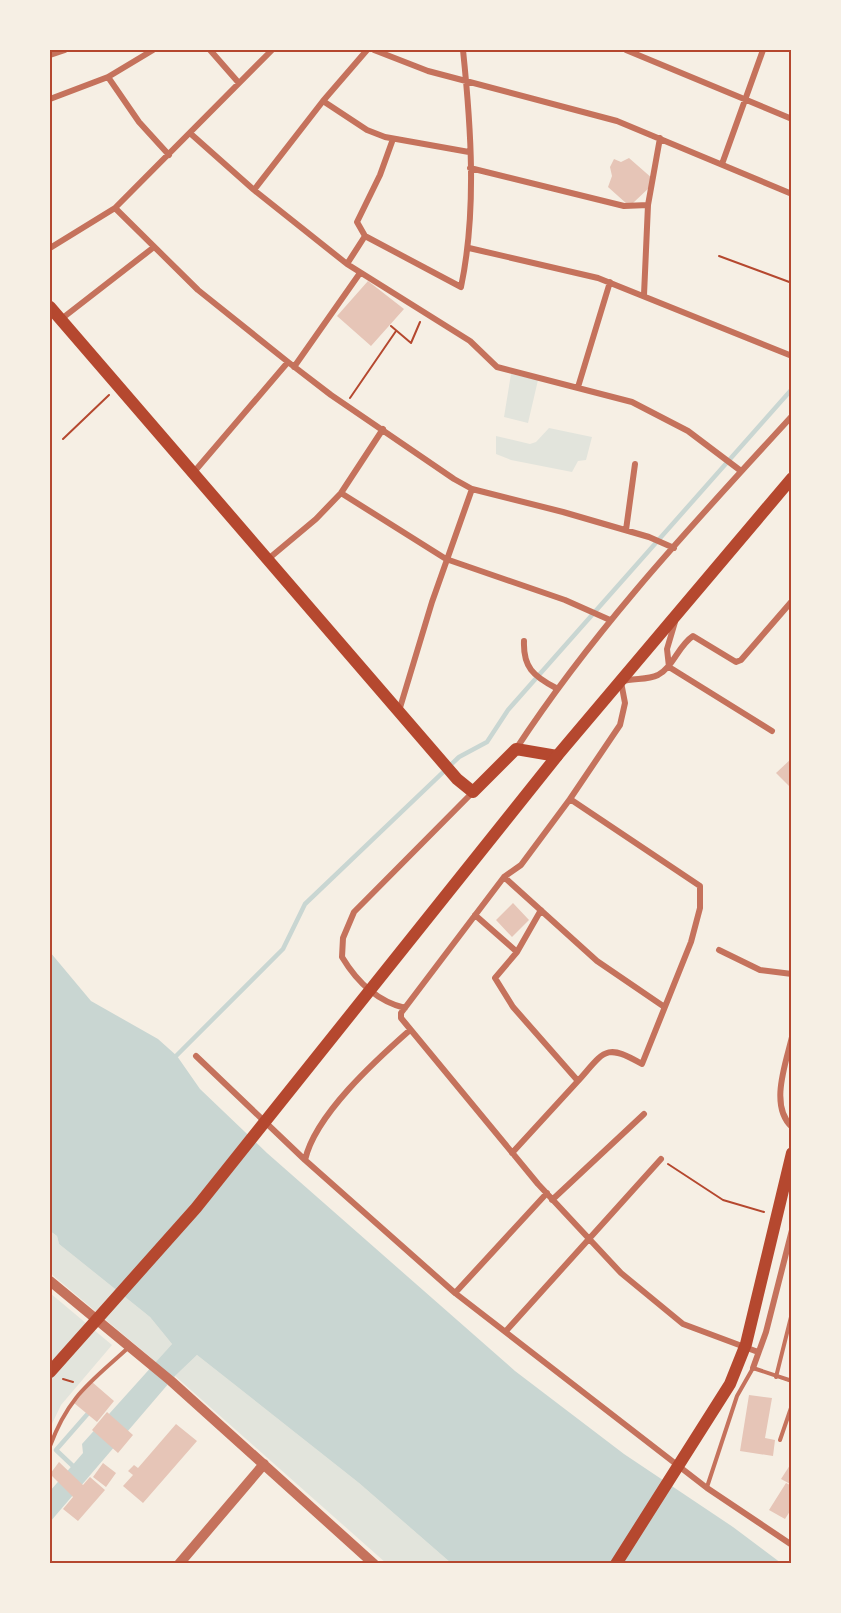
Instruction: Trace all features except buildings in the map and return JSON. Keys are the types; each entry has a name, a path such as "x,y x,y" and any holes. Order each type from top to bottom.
{"main road":[{"path":"50,307 457,779 473,792 516,749 557,756"},
{"path":"50,1372 196,1208 557,756 792,478"},
{"path":"616,1563 730,1383 746,1344 792,1153"}],"street":[{"path":"50,55 65,50"},
{"path":"50,99 108,77 153,50"},
{"path":"210,50 238,82"},
{"path":"50,248 115,208 272,50"},
{"path":"254,190 323,101 367,50"},
{"path":"374,50 394,60 466,82 617,121 792,194"},
{"path":"393,139 380,175 357,222 366,236 461,287 470,248 470,168 463,50"},
{"path":"626,50 745,97 792,119"},
{"path":"722,164 763,50"},
{"path":"108,77 139,122 170,155"},
{"path":"323,101 367,130 393,139 469,152"},
{"path":"191,134 254,190 347,264 470,341 496,367 632,402 660,414 723,456 741,471"},
{"path":"644,295 648,205 660,138"},
{"path":"470,168 624,206 648,205"},
{"path":"115,208 198,290 294,367 345,405 472,489 626,530 674,548"},
{"path":"347,264 366,236"},
{"path":"60,320 154,247"},
{"path":"470,248 566,268 610,282 792,356"},
{"path":"294,367 360,273"},
{"path":"578,387 610,282"},
{"path":"194,472 288,362"},
{"path":"516,749 556,688 610,620 702,513 792,416"},
{"path":"267,560 308,526 341,493 383,429"},
{"path":"626,530 635,464"},
{"path":"399,712 446,559 472,489"},
{"path":"341,493 446,559 580,606 610,620"},
{"path":"758,1352 683,1324 621,1273 552,1200 401,1018 405,1008 474,915 504,877 521,865 570,799 620,725 625,703 621,682 649,678 669,667 682,646 693,636 736,662 741,660 792,601"},
{"path":"669,667 667,649 676,618"},
{"path":"524,641 523,657 531,670 556,688"},
{"path":"669,667 772,731"},
{"path":"405,1008 379,1000 367,989 342,957 343,938 354,912 473,792"},
{"path":"512,1153 607,1052 621,1052 642,1064 663,1006 691,942 700,908 700,886 570,799"},
{"path":"504,877 597,961 663,1006"},
{"path":"541,910 517,952 495,978 499,987 543,1043 578,1081"},
{"path":"474,915 517,952"},
{"path":"719,950 760,970 792,974"},
{"path":"305,1160 312,1140 325,1120 376,1059 410,1030"},
{"path":"792,1037 780,1104 784,1119 792,1127"},
{"path":"196,1056 305,1160 455,1293 707,1488 792,1545"},
{"path":"552,1200 644,1114"},
{"path":"507,1331 661,1159"},
{"path":"455,1293 547,1194"},
{"path":"753,1368 792,1230"},
{"path":"50,1281 171,1381 374,1563"},
{"path":"179,1563 264,1464"}],"lane":[{"path":"776,1377 792,1313"},
{"path":"50,1446 66,1409 97,1373 129,1347"},
{"path":"707,1488 737,1396 753,1368 792,1381"},
{"path":"780,1440 792,1405"}],"path":[{"path":"719,256 792,283"},
{"path":"391,326 411,343 423,313"},
{"path":"345,405 396,331"},
{"path":"63,439 118,386"},
{"path":"661,1159 723,1200 752,1210 772,1213"}],"shaded area":[{"path":"511,374 538,380 528,423 504,417"},
{"path":"549,428 592,437 586,460 578,461 572,472 511,460 496,454 496,436 530,444 536,442"},
{"path":"50,952 91,1001 158,1039 177,1056 200,1089 267,1153 515,1371 624,1454 733,1527 781,1563 451,1563 359,1483 197,1355 175,1376 50,1522 50,1491 83,1453 82,1444 172,1344 150,1317 59,1244 57,1236 50,1231"},
{"path":"50,1231 57,1236 59,1244 150,1317 172,1344 156,1362 50,1273"},
{"path":"50,1293 112,1345 61,1405 50,1428"},
{"path":"197,1355 359,1483 451,1563 386,1563 175,1376"}],"waterway":[{"path":"172,1060 283,949 305,904 459,757 487,742 508,710 792,389"},
{"path":"75,1468 56,1450 91,1410"}]}
